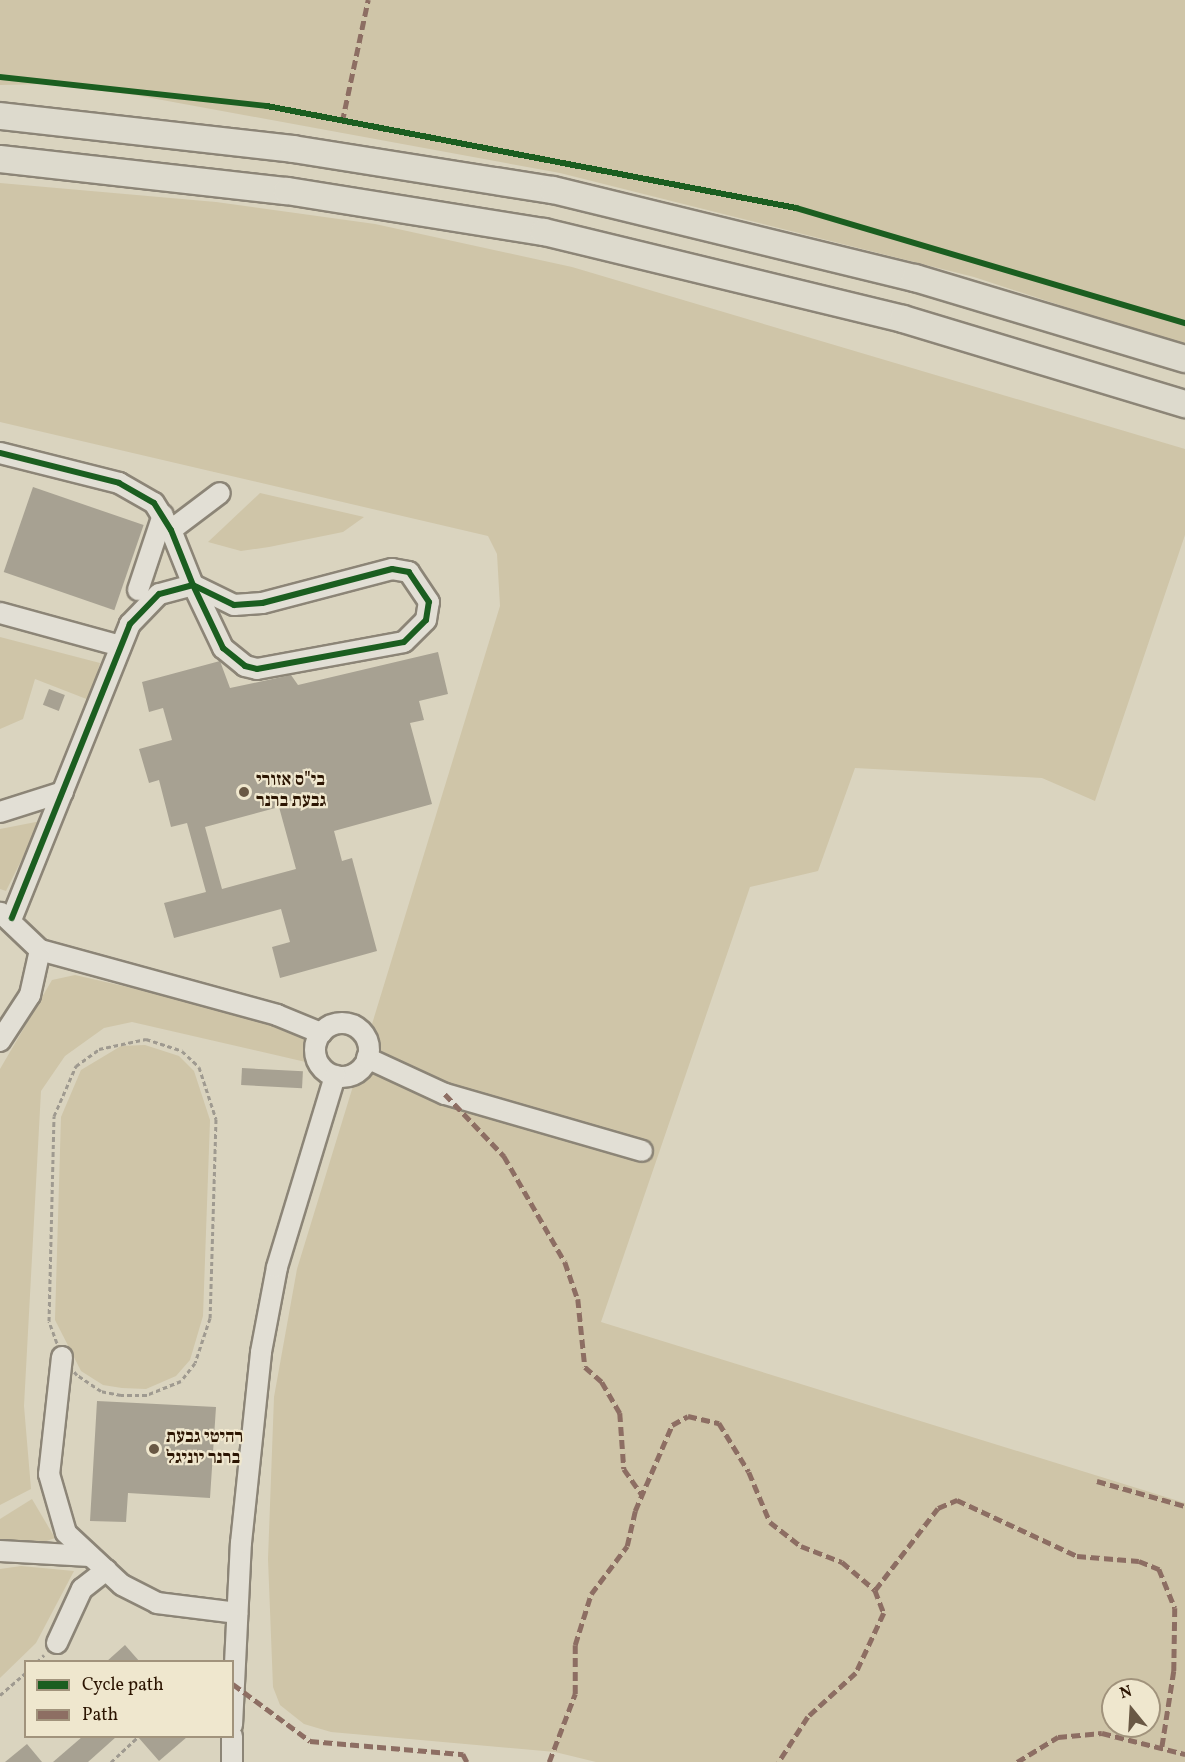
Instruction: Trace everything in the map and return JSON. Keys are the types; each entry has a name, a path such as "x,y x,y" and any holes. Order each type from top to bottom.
{"main road":[{"path":"0,116 293,149 553,190 915,278 1185,359"},
{"path":"0,159 287,191 544,232 903,319 1185,404"}],"street":[{"path":"0,453 119,483 154,503 167,522 193,585 223,648 256,669 404,642 426,620 429,602 409,572 392,568 262,603 234,605 193,585 159,594 142,606 121,646 63,792 6,915 40,950 277,1015 321,1033"},
{"path":"138,590 167,522 220,493"},
{"path":"0,613 121,646"},
{"path":"0,812 63,792"},
{"path":"0,1041 30,995 40,950"},
{"path":"335,1024 353,1025 366,1037 367,1058 352,1075 334,1076 316,1058 321,1033 335,1024"},
{"path":"367,1058 446,1094 642,1151"},
{"path":"234,1680 237,1613 261,1352 277,1267 334,1076"},
{"path":"62,1357 49,1474 66,1533 106,1570 157,1603 237,1613"},
{"path":"0,1551 90,1556"},
{"path":"57,1644 81,1589 106,1570"},
{"path":"232,1738 232,1762"}],"path":[{"path":"146,1039 182,1051 199,1067 216,1119 210,1318 199,1354 180,1381 147,1395 101,1391 77,1375 62,1357 49,1321 48,1300 60,1095 76,1066 120,1041 146,1039"},
{"path":"0,1695 24,1674"},
{"path":"111,1762 138,1738"}],"shaded area":[{"path":"0,0 1185,0 1185,346 974,277 560,173 135,95 45,84 0,85"},
{"path":"0,183 216,202 375,224 572,267 1185,449 1185,535 1095,801 1042,778 855,768 818,871 750,887 601,1322 1185,1503 1185,1762 596,1762 555,1752 331,1732 304,1724 280,1705 273,1687 268,1559 274,1397 297,1269 500,606 497,554 488,536 0,422"},
{"path":"260,493 364,517 343,532 269,547 241,551 208,542"},
{"path":"0,637 100,663 89,700 35,679 23,719 0,729"},
{"path":"41,821 6,891 0,889 0,829"},
{"path":"75,975 271,1020 310,1038 310,1063 132,1022 104,1028 65,1056 41,1091 24,1406 31,1489 0,1505 0,1069 52,980"},
{"path":"145,1045 179,1056 194,1071 210,1120 203,1316 190,1360 176,1376 146,1389 103,1385 81,1371 55,1320 61,1117 81,1070 121,1046"},
{"path":"32,1499 55,1538 38,1544 0,1541 0,1519"},
{"path":"21,1566 74,1571 36,1643 0,1678 0,1569"}],"building":[{"path":"33,487 144,525 114,610 4,572"},
{"path":"438,652 448,694 419,701 424,720 410,723 432,804 334,831 342,861 352,858 377,951 280,978 272,947 290,942 281,909 174,938 164,903 206,892 187,823 171,827 159,780 149,783 139,749 172,740 163,708 149,712 142,682 220,661 230,688 291,675 298,685","holes":["279,807 296,869 222,889 205,827"]},
{"path":"49,689 65,695 59,711 43,705"},
{"path":"242,1068 303,1071 302,1088 241,1085"},
{"name":"רהיטי גבעת ברנר יוניגל","path":"97,1401 216,1407 210,1498 128,1493 126,1522 90,1521"},
{"path":"125,1645 138,1660 108,1660"},
{"path":"81,1738 115,1738 88,1762 53,1762"},
{"path":"139,1738 186,1738 159,1761"},
{"path":"27,1744 42,1762 5,1762"}],"marked path":[{"path":"342,122 368,0"},
{"path":"445,1094 504,1156 565,1262 578,1299 585,1367 602,1382 620,1413 624,1469 642,1495"},
{"path":"549,1762 575,1694 575,1645 591,1594 627,1546 635,1511 672,1425 688,1416 719,1423 749,1472 770,1522 801,1546 842,1562 875,1590 884,1613 856,1673 808,1717 779,1762"},
{"path":"1097,1481 1185,1506"},
{"path":"875,1590 938,1508 957,1500 1077,1556 1139,1561 1159,1569 1175,1608 1174,1671 1162,1748"},
{"path":"234,1685 310,1741 463,1754 467,1762"},
{"path":"1017,1762 1058,1737 1102,1733 1185,1754"}],"cycle path":[{"path":"0,77 267,106 796,208 1185,323"},
{"path":"0,453 119,483 154,503 171,530 193,585 223,648 245,666 257,669 404,642 426,620 429,602 409,572 392,569 262,603 234,605 193,585 159,594 130,624 12,918"}],"place":[{"name":"בי\"ס אזורי גבעת ברנר","path":"244,792"},
{"name":"רהיטי גבעת ברנר יוניגל","path":"154,1449"}]}
